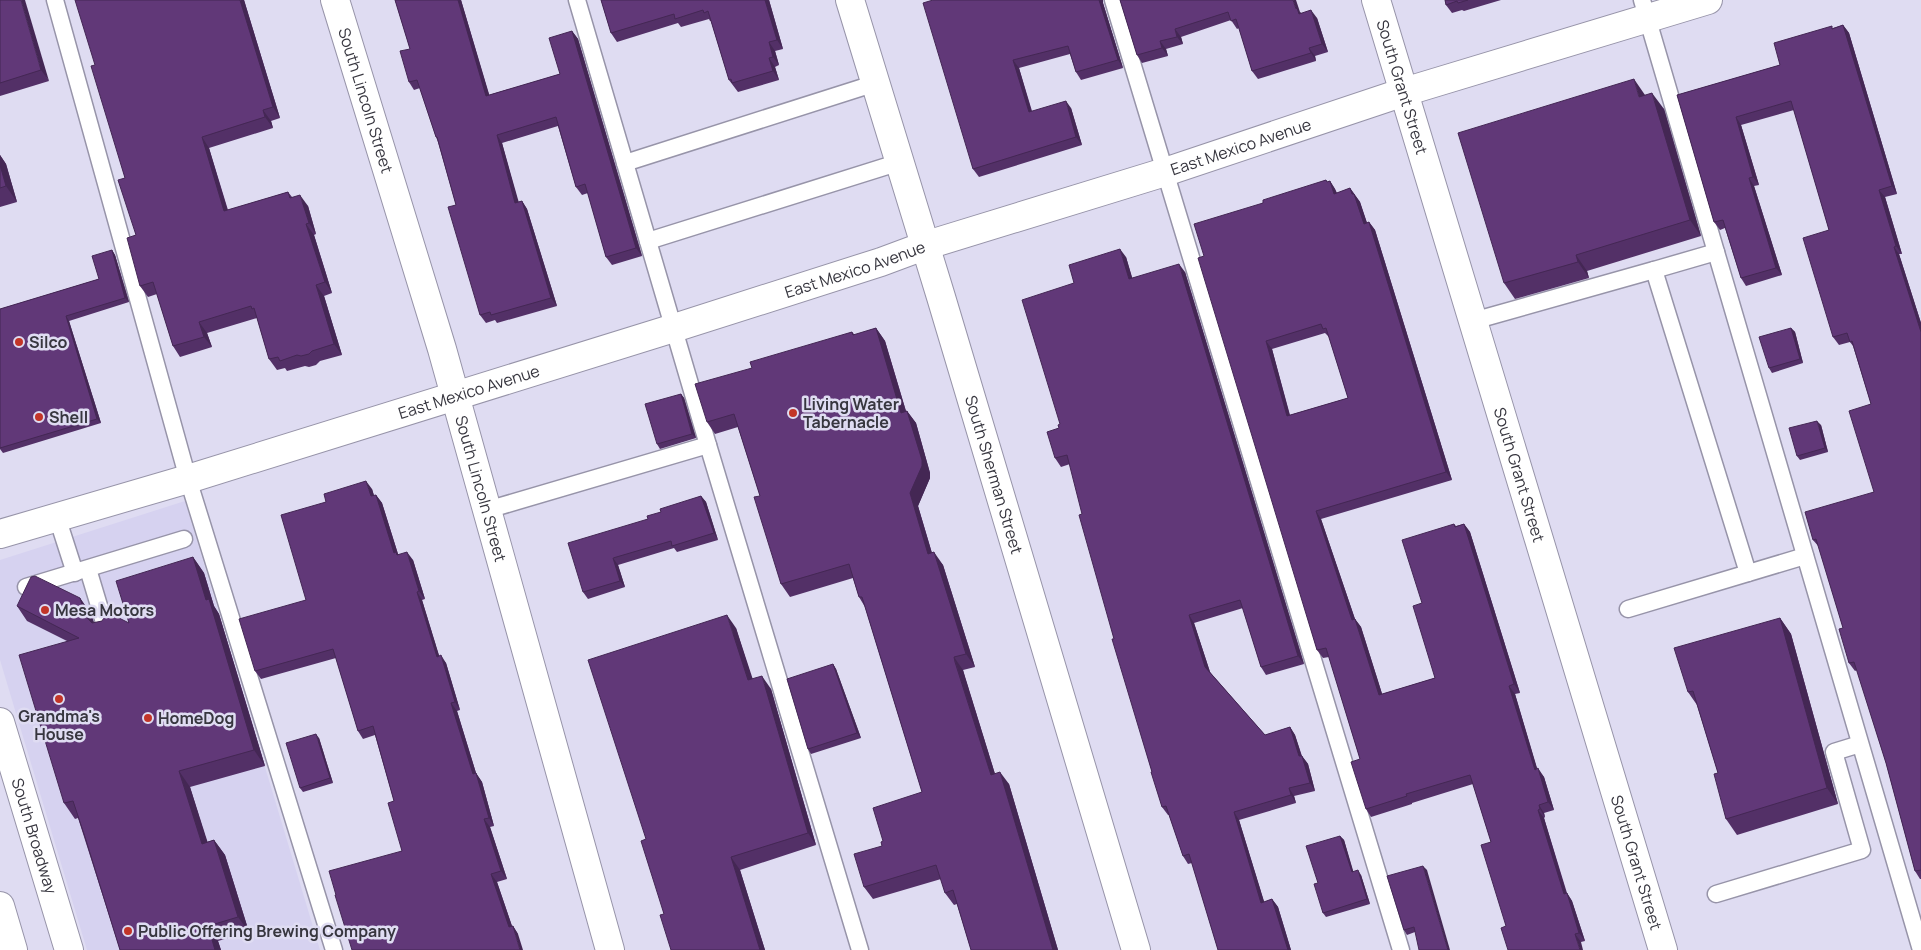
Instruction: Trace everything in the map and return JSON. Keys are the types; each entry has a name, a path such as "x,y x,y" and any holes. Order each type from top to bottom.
{"street":[{"name":"South Lincoln Street","path":"335,0 455,395 610,950"},
{"name":"South Sherman Street","path":"850,0 947,316 1136,950"},
{"name":"South Grant Street","path":"1376,0 1663,950"},
{"name":"East Mexico Avenue","path":"0,534 188,479 674,328 881,262 924,246 1165,172 1645,9 1708,0"},
{"name":"South Broadway","path":"0,722 69,950"},
{"path":"0,906 8,947"}],"lane":[{"path":"55,0 188,479 334,950"},
{"path":"577,0 860,950"},
{"path":"1113,0 1401,950"},
{"path":"1645,9 1921,950"},
{"path":"625,163 876,84"},
{"path":"648,241 900,162"},
{"path":"1473,322 1716,252"},
{"path":"1654,270 1748,573"},
{"path":"487,510 708,445"},
{"path":"58,517 106,629"},
{"path":"26,587 184,539"},
{"path":"1628,609 1805,556"},
{"path":"1716,894 1862,850 1834,752 1860,744"}],"shaded area":[{"path":"185,501 320,950 87,950 0,660 0,560"}],"building":[{"path":"0,0 21,0 41,70 0,83"},
{"path":"75,0 240,0 273,107 263,110 265,117 202,137 224,211 288,192 290,198 300,195 309,223 306,224 325,282 316,285 334,344 312,351 309,354 297,355 280,361 278,357 269,359 254,308 252,309 251,306 199,322 204,337 173,346 153,282 140,286 127,238 136,235 118,180 125,178 91,66 95,65"},
{"path":"395,0 458,0 486,96 560,74 549,38 572,31 636,248 606,257 585,184 576,187 556,117 497,135 515,203 522,201 551,298 491,315 490,312 480,315 448,207 456,205 437,137 417,80 409,82 400,51 410,49"},
{"path":"601,0 765,0 777,40 769,42 773,57 769,58 773,71 732,83 731,79 729,80 708,11 704,13 703,10 675,19 674,14 611,33"},
{"path":"933,0 1099,0 1118,60 1076,72 1068,46 1013,60 1029,112 1066,101 1076,137 973,169 923,3"},
{"path":"1120,0 1293,0 1299,14 1311,10 1322,44 1309,48 1311,53 1252,71 1236,19 1231,21 1228,12 1175,29 1177,37 1160,41 1162,48 1137,55"},
{"path":"1445,0 1468,0 1446,5"},
{"path":"1843,25 1892,186 1879,190 1896,246 1894,247 1921,332 1921,870 1915,871 1886,763 1854,662 1849,663 1839,629 1843,628 1816,539 1813,540 1805,512 1874,492 1849,411 1871,404 1852,341 1850,342 1847,333 1833,337 1803,238 1829,230 1791,101 1736,117 1753,177 1749,178 1776,268 1741,278 1723,220 1714,222 1677,95 1780,65 1774,43 1832,26 1832,29"},
{"path":"1634,79 1639,97 1652,93 1690,220 1576,255 1578,262 1504,283 1458,133"},
{"path":"0,165 6,186 0,188"},
{"path":"1326,180 1327,182 1330,181 1334,194 1350,188 1352,194 1354,194 1364,224 1369,222 1446,472 1316,511 1352,620 1355,619 1379,695 1435,678 1413,606 1422,603 1402,540 1454,524 1455,527 1464,524 1514,684 1509,686 1535,770 1538,768 1548,802 1539,805 1540,809 1538,810 1564,894 1567,893 1579,933 1575,934 1580,950 1508,950 1501,928 1506,926 1481,845 1491,842 1470,775 1406,794 1407,796 1366,809 1351,762 1360,759 1326,648 1317,650 1198,258 1204,256 1194,224 1263,203 1263,200","holes":["1321,324 1323,329 1326,328 1348,398 1287,416 1266,341"]},
{"path":"1120,249 1129,279 1179,264 1298,656 1261,667 1240,600 1189,615 1205,667 1265,735 1290,727 1299,756 1302,756 1310,783 1289,788 1291,795 1234,812 1261,903 1272,899 1288,950 1218,950 1189,854 1183,856 1166,806 1162,807 1151,772 1112,639 1114,639 1079,515 1082,514 1067,455 1055,458 1047,432 1059,428 1058,425 1060,424 1022,300 1074,283 1069,265"},
{"path":"112,250 125,298 66,316 97,419 0,448 0,309 99,279 92,256"},
{"path":"876,328 901,413 907,411 922,460 922,466 910,493 928,554 934,552 966,654 954,657 955,662 991,775 1000,772 1053,950 971,950 953,890 945,893 936,865 864,887 854,854 882,846 881,842 883,841 873,808 922,792 862,597 859,597 849,564 781,584 754,497 760,496 734,414 707,422 695,384 752,368 750,362 852,332 853,335"},
{"path":"1791,328 1800,359 1769,368 1759,337"},
{"path":"681,394 692,434 657,444 645,404"},
{"path":"1817,421 1825,448 1797,456 1789,428"},
{"path":"366,481 371,496 376,495 394,553 396,552 397,555 407,552 437,657 441,655 455,702 451,703 473,774 476,773 489,818 484,819 501,871 491,874 509,927 513,926 520,950 352,950 329,871 402,851 388,803 394,801 373,726 358,731 333,649 255,671 239,619 306,600 281,515 326,502 324,494"},
{"path":"701,496 714,533 672,546 671,541 613,558 620,581 583,592 568,543 648,519 647,516 661,512 660,509"},
{"path":"193,557 206,600 209,599 254,750 179,771 202,844 214,840 238,917 208,926 215,950 120,950 73,801 64,803 19,655 79,638 17,606 31,577 35,576 80,598 86,617 92,623 102,621 105,611 129,623 116,581"},
{"path":"727,615 748,680 762,676 808,833 731,857 760,950 671,950 660,915 664,914 641,841 646,839 588,660"},
{"path":"1780,618 1827,788 1726,819 1714,774 1718,773 1693,691 1688,692 1674,648"},
{"path":"833,664 857,733 808,749 787,679"},
{"path":"316,734 330,778 300,788 286,743"},
{"path":"1340,836 1352,872 1358,870 1367,899 1323,913 1314,884 1318,883 1306,846"},
{"path":"1423,866 1448,950 1419,950 1414,927 1404,930 1387,876"}],"place":[{"name":"Silco","path":"19,342"},
{"name":"Living Water Tabernacle","path":"793,413"},
{"name":"Shell","path":"39,417"},
{"name":"Mesa Motors","path":"45,610"},
{"name":"Grandma's House","path":"59,699"},
{"name":"HomeDog","path":"148,718"},
{"name":"Public Offering Brewing Company","path":"128,931"}]}
